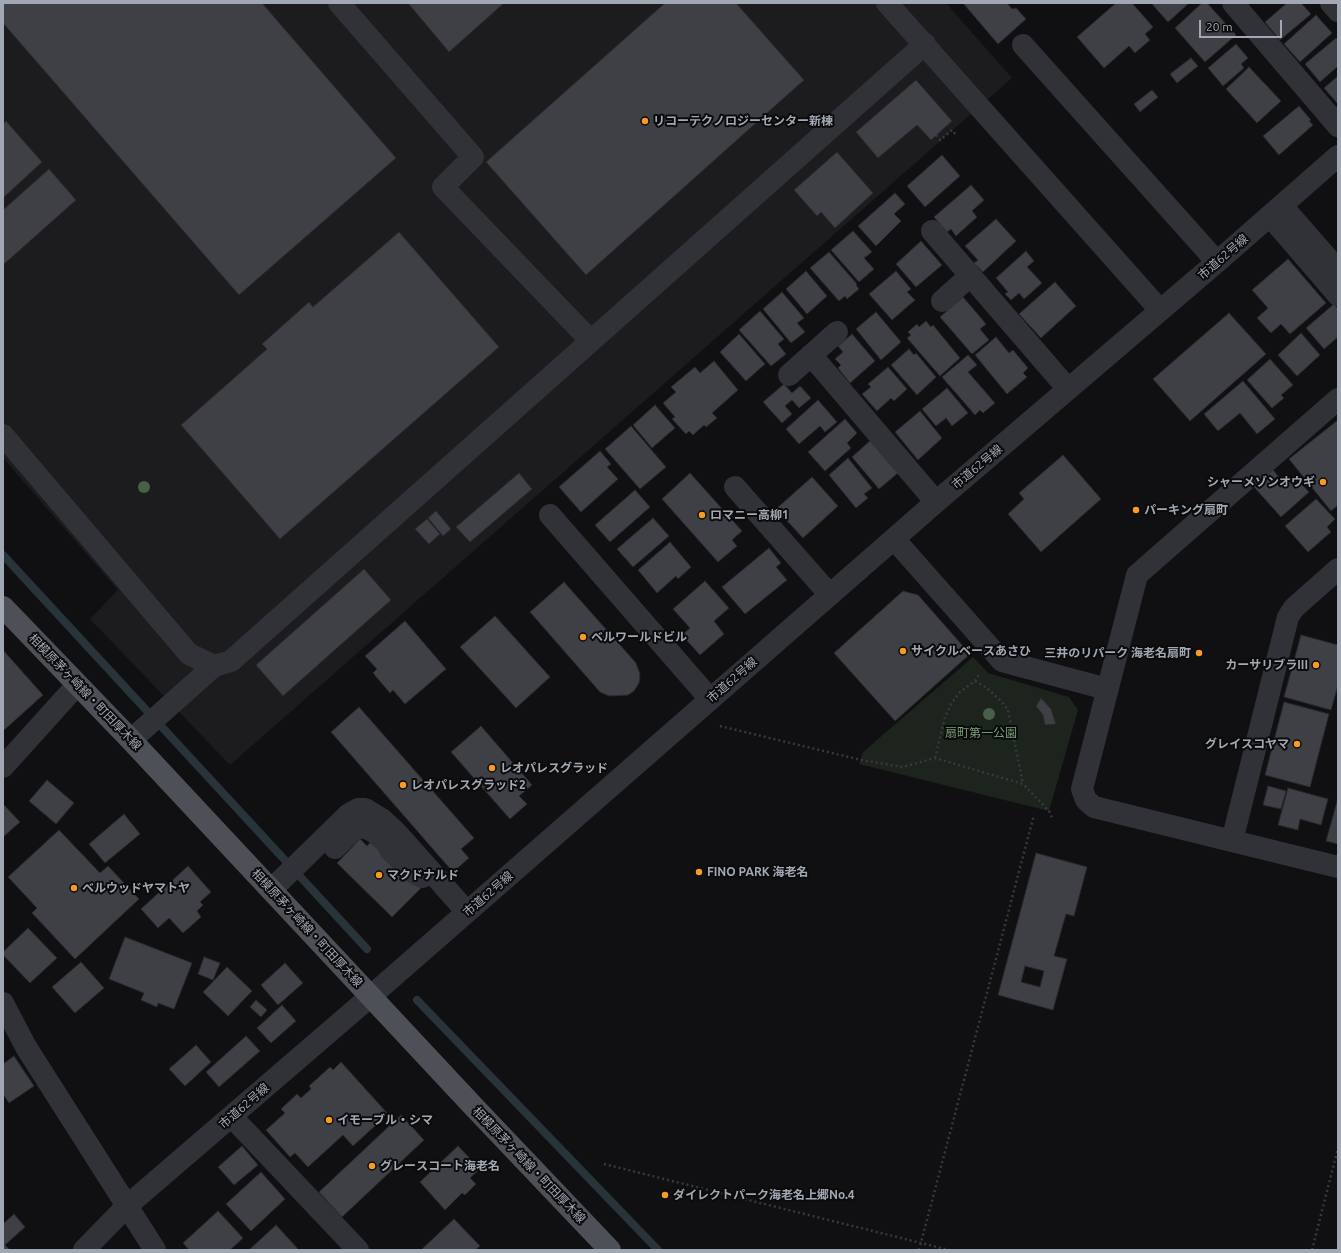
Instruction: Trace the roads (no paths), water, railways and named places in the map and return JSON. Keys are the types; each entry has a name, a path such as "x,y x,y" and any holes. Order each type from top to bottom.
{"main road":[{"name":"相模原茅ヶ崎線・町田厚木線","path":"3,607 131,740 474,1107 610,1250"}],"street":[{"path":"339,3 473,157 443,187 591,341"},
{"path":"888,3 1160,310"},
{"path":"1233,3 1338,126"},
{"path":"1331,3 1338,11"},
{"path":"131,740 214,666 231,661 924,44"},
{"path":"1023,45 1217,262"},
{"name":"市道62号線","path":"84,1250 127,1206 232,1117 936,502 1217,262 1338,156"},
{"path":"1276,211 1338,270"},
{"path":"1276,211 1338,294"},
{"path":"932,231 1068,389"},
{"path":"942,301 970,276"},
{"path":"789,374 836,332"},
{"path":"810,355 936,502"},
{"path":"1338,399 1137,575 1082,789 1086,800 1094,807 1338,867"},
{"path":"3,434 189,654 214,666"},
{"path":"735,487 830,595"},
{"path":"550,515 710,699"},
{"path":"894,539 1002,661 1107,689"},
{"path":"1232,841 1288,617 1294,608 1338,569"},
{"path":"3,767 77,685"},
{"path":"271,890 349,814 358,809 365,809 383,820 467,912"},
{"path":"3,1003 26,1047 155,1250"},
{"path":"232,1117 358,1250"}],"waterway":[{"path":"3,555 367,949"},
{"path":"417,1000 658,1250"}],"place":[{"name":"リコーテクノロジーセンター新棟","path":"645,121"},
{"name":"シャーメゾンオウギ","path":"1323,482"},
{"name":"パーキング扇町","path":"1136,510"},
{"name":"ロマニー高柳1","path":"702,515"},
{"name":"ベルワールドビル","path":"583,637"},
{"name":"サイクルベースあさひ","path":"903,651"},
{"name":"三井のリパーク 海老名扇町","path":"1199,653"},
{"name":"カーサリブラIII","path":"1316,665"},
{"name":"グレイスコヤマ","path":"1297,744"},
{"name":"レオパレスグラッド","path":"492,768"},
{"name":"レオパレスグラッド2","path":"403,785"},
{"name":"FINO PARK 海老名","path":"699,872"},
{"name":"マクドナルド","path":"379,875"},
{"name":"ベルウッドヤマトヤ","path":"74,888"},
{"name":"イモーブル・シマ","path":"329,1120"},
{"name":"グレースコート海老名","path":"372,1166"},
{"name":"ダイレクトパーク海老名上郷No.4","path":"665,1195"}],"park label":[{"name":"扇町第一公園","path":"981,733"}]}
